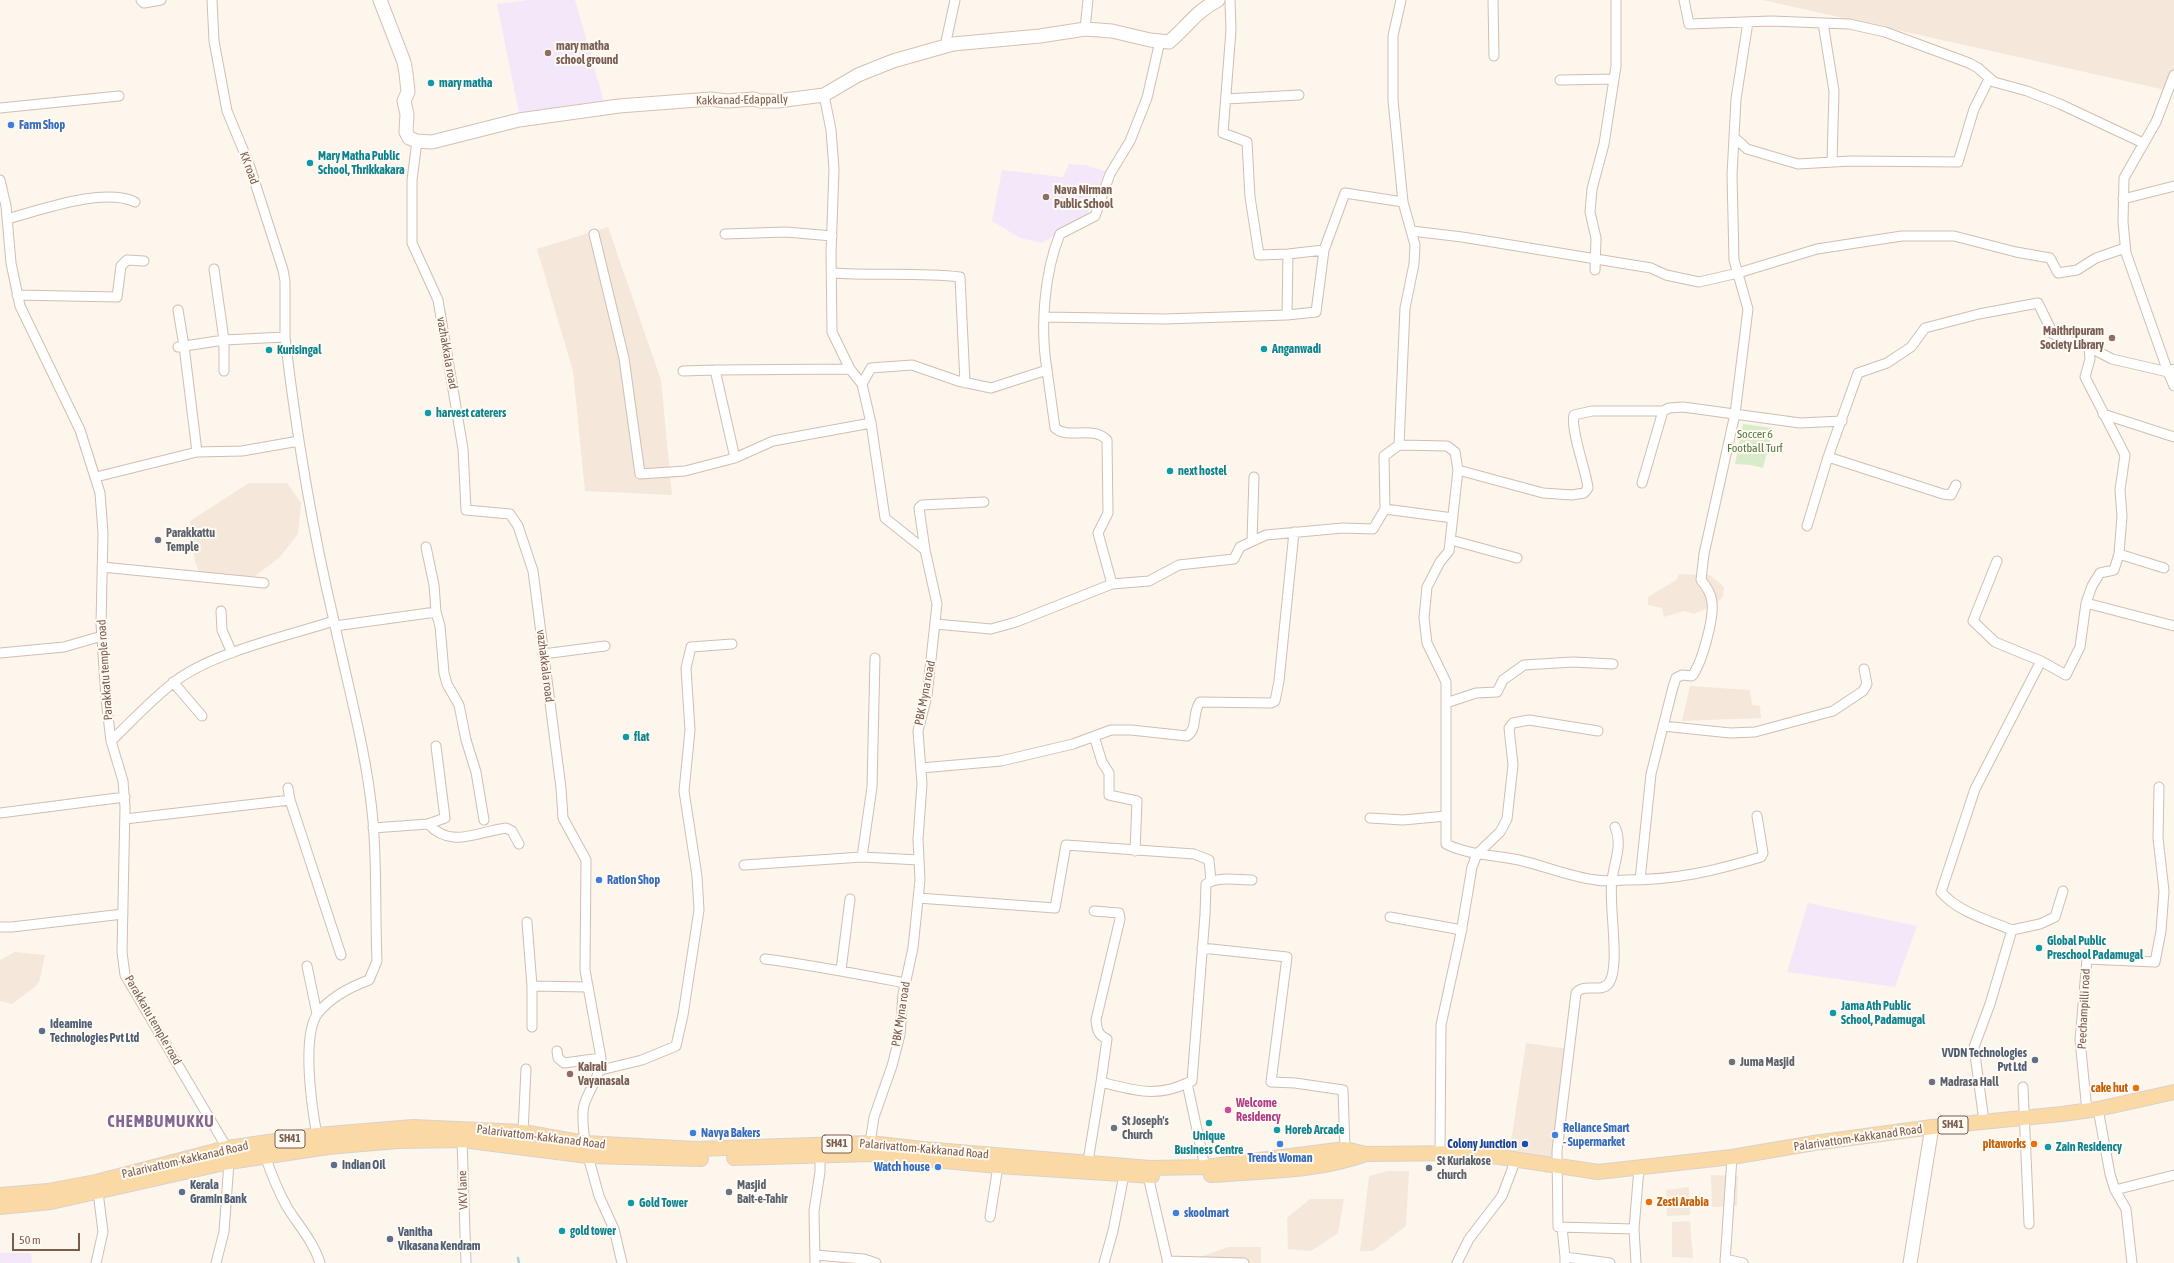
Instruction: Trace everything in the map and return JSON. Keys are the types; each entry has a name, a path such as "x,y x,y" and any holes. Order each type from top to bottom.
{"main road":[{"name":"Palarivattom-Kakkanad Road","path":"1366,1154 1473,1153 1598,1172 1732,1157 1814,1143 1932,1127 2092,1110 2174,1092"},
{"name":"Palarivattom-Kakkanad Road","path":"0,1195 48,1191 96,1182 317,1135 337,1140 413,1127 523,1132 586,1150 696,1150 870,1143 923,1149 1088,1161 1150,1168 1289,1163"},
{"path":"0,1207 51,1202 98,1192 228,1155 265,1156 337,1140 462,1140 586,1150 650,1159 820,1157 870,1154 998,1166 1148,1176 1289,1163 1343,1163 1366,1154"},
{"path":"1289,1163 1345,1149 1366,1154"}],"street":[{"path":"141,0 144,3 161,0"},
{"name":"KK road","path":"212,0 214,41 227,111 249,164 283,270 286,300 285,336 299,441 334,623 362,748 373,828 377,960 369,980 348,988 317,1014"},
{"path":"380,0 404,62 408,92 404,102 407,114 406,132 409,138 417,141"},
{"path":"945,46 955,0"},
{"path":"1085,29 1088,0"},
{"path":"1112,584 1098,533 1108,513 1107,440 1098,434 1062,432 1055,428 1043,344 1051,255 1060,234 1095,216 1110,174 1130,141 1148,98 1160,41 1169,42 1180,33 1200,10 1218,0"},
{"path":"1230,0 1231,30 1222,133 1247,142 1250,197 1259,255 1288,254 1324,250"},
{"path":"1399,445 1405,308 1414,264 1415,244 1403,202 1394,115 1393,36 1401,0"},
{"path":"1493,0 1494,56"},
{"path":"1596,270 1596,238 1590,212 1592,189 1604,144 1616,66 1616,0"},
{"path":"1684,0 1689,24 1771,20 1867,26 1969,63 1978,68 1989,79 2060,104 2143,143"},
{"path":"1640,880 1649,788 1676,678 1682,675 1692,676 1698,668 1711,620 1712,603 1710,591 1701,580 1704,554 1735,414 1748,309 1734,260 1732,175 1736,99 1748,22"},
{"path":"1823,23 1834,91 1832,162"},
{"name":"Kakkanad-Edappally","path":"417,141 432,142 519,120 619,106 711,99 727,101 754,99 760,101 777,101 824,95 858,75 893,61 945,46 1027,36 1040,36 1085,29 1112,31 1160,41"},
{"path":"2174,75 2156,122 2124,178 2123,198 2125,248 2171,370 2174,386"},
{"path":"1560,80 1614,79"},
{"path":"1734,137 1747,149 1798,164 1832,162 1958,162 1974,109 1989,79"},
{"path":"824,95 831,130 834,169 832,332 850,368 862,384 871,423 885,518 926,550"},
{"path":"1226,99 1299,95"},
{"path":"0,108 119,96"},
{"name":"vazhakkala road","path":"417,141 412,180 412,243 438,300 463,449 466,510 510,514 518,526 533,571 561,788 562,818 586,860 585,970 601,1058 601,1070"},
{"name":"Parakkatu temple road","path":"0,180 7,218 10,257 20,306 80,430 100,492 102,636 111,741 123,781 125,797 122,952 125,975 228,1155"},
{"path":"2123,198 2174,186"},
{"path":"1045,317 1164,319 1316,312 1324,250 1345,193 1403,202"},
{"path":"7,218 99,197 118,197 135,202"},
{"path":"725,234 786,232 832,236"},
{"path":"1412,232 1462,237 1651,268 1666,275 1699,282 1738,273 1817,249 1902,236 1954,236 2016,252 2050,258 2058,273 2077,270 2096,258 2125,248"},
{"path":"594,234 624,358 640,474 685,471 735,458 773,441 871,423"},
{"path":"1286,314 1288,254"},
{"path":"0,257 10,257"},
{"path":"17,295 117,297 121,266 127,260 144,261"},
{"path":"214,269 224,340 224,371"},
{"path":"832,273 860,275 935,274 960,277 965,383"},
{"path":"1807,526 1828,457 1858,373 1887,363 1911,347 1925,328 1979,314 2038,303 2053,334 2068,341 2089,347 2112,359 2171,370"},
{"path":"178,310 181,346 197,452"},
{"path":"181,346 224,340 285,336"},
{"path":"1997,561 1973,621 1995,642 2041,661 2066,675 2080,647 2086,603 2100,573 2112,572 2119,554 2122,516 2120,490 2124,455 2085,377 2090,359 2089,347"},
{"path":"862,384 870,368 912,366 965,383 990,388 1047,370"},
{"path":"682,371 850,368"},
{"path":"715,370 735,458"},
{"path":"1458,470 1543,493 1572,495 1584,493 1588,488 1574,425 1574,415 1592,411 1663,411 1669,408 1683,407 1800,423 1842,421"},
{"path":"1642,483 1663,411"},
{"path":"2103,414 2174,436"},
{"path":"96,477 197,452 242,450 299,441"},
{"path":"936,624 992,629 1016,622 1112,584 1148,581 1179,565 1234,559 1240,547 1266,535 1343,528 1373,529 1385,509 1384,456 1399,445 1447,446 1455,452 1458,470 1450,551 1440,562 1427,587 1424,618 1427,643 1446,682 1446,844 1454,848 1477,854 1491,854 1544,866 1563,873 1597,880 1673,878 1708,873 1761,857 1763,853 1757,816"},
{"path":"1828,457 1947,495 1951,495 1956,485"},
{"path":"1252,541 1254,477"},
{"name":"PBK Myna road","path":"870,1143 874,1117 892,1066 900,1035 905,983 913,948 918,898 918,839 922,784 918,731 927,696 937,604 919,508 922,505 984,502"},
{"path":"1385,509 1453,518"},
{"path":"921,768 1001,762 1073,744 1111,730 1131,730 1187,736 1193,729 1195,708 1200,702 1271,703 1275,701 1280,681 1294,532"},
{"path":"1451,540 1517,558"},
{"path":"426,547 434,585 436,612 440,626 444,673 447,684 459,705 466,740 476,772 484,820"},
{"path":"2119,554 2164,568"},
{"path":"102,567 264,583"},
{"path":"2086,603 2174,626"},
{"path":"221,611 222,630 232,653"},
{"path":"111,741 173,682 197,667 232,653 334,623 436,612"},
{"path":"0,653 64,647 102,636"},
{"path":"622,1263 614,1229 599,1196 586,1150 584,1108 590,1088 601,1070 642,1060 676,1046 683,1015 699,910 697,876 684,791 690,730 686,668 691,647 732,644"},
{"path":"543,654 605,646"},
{"path":"862,857 872,787 876,658"},
{"path":"2041,661 1974,789 1941,892 1948,900 1965,910 2012,930 2040,924 2055,917 2063,891"},
{"path":"1446,703 1476,693 1497,692 1503,680 1524,665 1573,662 1613,664"},
{"path":"1663,726 1730,733 1754,732 1833,711 1863,691 1867,684 1864,669"},
{"path":"173,682 202,716"},
{"path":"1440,1153 1441,1025 1462,930 1472,867 1477,854 1500,832 1507,819 1513,765 1509,728 1512,723 1529,720 1598,731"},
{"path":"1094,736 1102,762 1109,773 1110,795 1137,801 1135,851"},
{"path":"373,828 428,824 445,818 436,746"},
{"name":"Peechampilli road","path":"2092,1110 2080,1040 2087,959 2155,962 2161,931 2164,891 2163,865 2158,838 2159,787"},
{"path":"288,788 290,800 341,955"},
{"path":"0,812 125,797"},
{"path":"125,819 290,800"},
{"path":"1370,818 1403,820 1446,816"},
{"path":"428,824 437,834 453,838 506,828 512,831 519,844"},
{"path":"1615,827 1619,835 1612,880 1614,954 1612,977 1608,985 1602,988 1579,988 1576,993 1557,1151 1558,1227 1634,1229"},
{"path":"918,898 1055,908 1066,845 1194,854 1209,860 1211,881"},
{"path":"744,865 862,857 919,860"},
{"path":"1101,1082 1153,1092 1172,1091 1192,1081 1206,884 1211,881 1252,880"},
{"path":"842,970 850,899"},
{"path":"1088,1161 1101,1082 1106,1039 1101,1036 1097,1030 1096,1020 1120,919 1119,913 1094,911"},
{"path":"0,927 12,928 123,914"},
{"path":"1390,917 1462,930"},
{"path":"527,922 532,986 532,1027"},
{"path":"1984,1122 1974,1047 1990,1004 2012,930"},
{"path":"1202,948 1287,958 1271,1082 1295,1083 1343,1090 1345,1149"},
{"path":"765,959 805,964 822,969 842,970 905,983"},
{"path":"307,966 317,1014 309,1040 311,1094 317,1135"},
{"path":"532,986 587,987"},
{"path":"557,1052 558,1058 564,1063 601,1058"},
{"path":"523,1132 526,1069"},
{"path":"1187,1083 1205,1167"},
{"path":"2023,1087 2029,1224"},
{"path":"2092,1110 2115,1190 2126,1209 2132,1263"},
{"path":"1910,1263 1932,1127"},
{"name":"VKV lane","path":"462,1140 466,1263"},
{"path":"216,1263 224,1232 228,1155"},
{"path":"265,1156 273,1180 287,1207 314,1249 320,1263"},
{"path":"820,1157 820,1172 814,1211 815,1259 864,1259 876,1263"},
{"path":"1732,1157 1725,1261 1743,1263"},
{"path":"1458,1263 1469,1239 1502,1196 1516,1159"},
{"path":"990,1217 998,1166"},
{"path":"1636,1263 1634,1229 1639,1168"},
{"path":"1104,1263 1113,1231 1124,1175"},
{"path":"1148,1176 1168,1262 1244,1263"},
{"path":"2115,1190 2174,1176"},
{"path":"96,1263 103,1232 98,1192"},
{"path":"1562,1227 1565,1260 1610,1263"}],"shaded area":[{"name":"mary matha school ground","path":"528,0 575,0 604,102 519,113 497,4"},
{"path":"1763,0 2174,0 2174,92"},
{"name":"Nava Nirman Public School","path":"1069,164 1085,165 1105,171 1087,216 1042,243 1020,238 992,221 1002,170 1063,177"},
{"path":"608,227 661,380 672,495 585,491 573,371 537,249"},
{"path":"249,483 287,483 301,503 298,534 279,558 242,586 204,582 195,562 190,521"},
{"path":"1679,574 1710,575 1724,587 1723,597 1712,606 1694,614 1684,611 1664,617 1662,608 1648,605 1648,597 1676,580"},
{"path":"1690,686 1750,690 1752,705 1760,706 1761,718 1682,721"},
{"path":"1808,903 1917,926 1895,987 1787,972"},
{"path":"15,952 45,955 40,979 36,986 12,1004 0,1001 0,960"},
{"path":"1526,1043 1568,1049 1551,1161 1509,1155"},
{"path":"1388,1171 1409,1171 1406,1226 1373,1251 1360,1251 1369,1176"},
{"path":"1711,1175 1738,1176 1737,1206 1712,1207"},
{"path":"1689,1187 1690,1215 1667,1216 1666,1190"},
{"path":"1310,1199 1344,1199 1338,1233 1311,1251 1288,1249 1287,1218"},
{"path":"1690,1221 1693,1258 1672,1257 1672,1222"},
{"path":"1228,1247 1261,1247 1261,1263 1200,1263 1200,1257"},
{"path":"0,1253 31,1253 32,1263 0,1263"}],"green space":[{"name":"Soccer 6 Football Turf","path":"1743,424 1773,428 1763,468 1751,465 1735,464"}],"waterway":[{"path":"518,1258 519,1263"}],"place":[{"name":"mary matha school ground","path":"548,53"},
{"name":"mary matha","path":"431,83"},
{"name":"Farm Shop","path":"11,125"},
{"name":"Mary Matha Public School, Thrikkakara","path":"310,163"},
{"name":"Nava Nirman Public School","path":"1046,197"},
{"name":"Maithripuram Society Library","path":"2112,338"},
{"name":"Anganwadi","path":"1264,349"},
{"name":"Kurisingal","path":"269,350"},
{"name":"harvest caterers","path":"428,413"},
{"name":"next hostel","path":"1170,471"},
{"name":"Parakkattu Temple","path":"158,540"},
{"name":"flat","path":"626,737"},
{"name":"Ration Shop","path":"599,880"},
{"name":"Global Public Preschool Padamugal","path":"2039,948"},
{"name":"Jama Ath Public School, Padamugal","path":"1833,1013"},
{"name":"Ideamine Technologies Pvt Ltd","path":"42,1031"},
{"name":"VVDN Technologies Pvt Ltd","path":"2035,1060"},
{"name":"Juma Masjid","path":"1732,1062"},
{"name":"Kairali Vayanasala","path":"570,1074"},
{"name":"Madrasa Hall","path":"1932,1082"},
{"name":"cake hut","path":"2136,1088"},
{"name":"Welcome Residency","path":"1228,1110"},
{"name":"Unique Business Centre","path":"1209,1123"},
{"name":"St Joseph's Church","path":"1114,1128"},
{"name":"Horeb Arcade","path":"1277,1130"},
{"name":"Navya Bakers","path":"693,1133"},
{"name":"Reliance Smart - Supermarket","path":"1555,1135"},
{"name":"Trends Woman","path":"1280,1144"},
{"name":"Colony Junction","path":"1525,1144"},
{"name":"pitaworks","path":"2034,1144"},
{"name":"Zain Residency","path":"2048,1147"},
{"name":"Indian Oil","path":"334,1165"},
{"name":"Watch house","path":"938,1167"},
{"name":"St Kuriakose church","path":"1429,1168"},
{"name":"Kerala Gramin Bank","path":"182,1192"},
{"name":"Masjid Bait-e-Tahir","path":"729,1192"},
{"name":"Zesti Arabia","path":"1649,1202"},
{"name":"Gold Tower","path":"631,1203"},
{"name":"skoolmart","path":"1176,1213"},
{"name":"gold tower","path":"562,1231"},
{"name":"Vanitha Vikasana Kendram","path":"390,1239"}],"district":[{"name":"CHEMBUMUKKU","path":"161,1122"}]}
